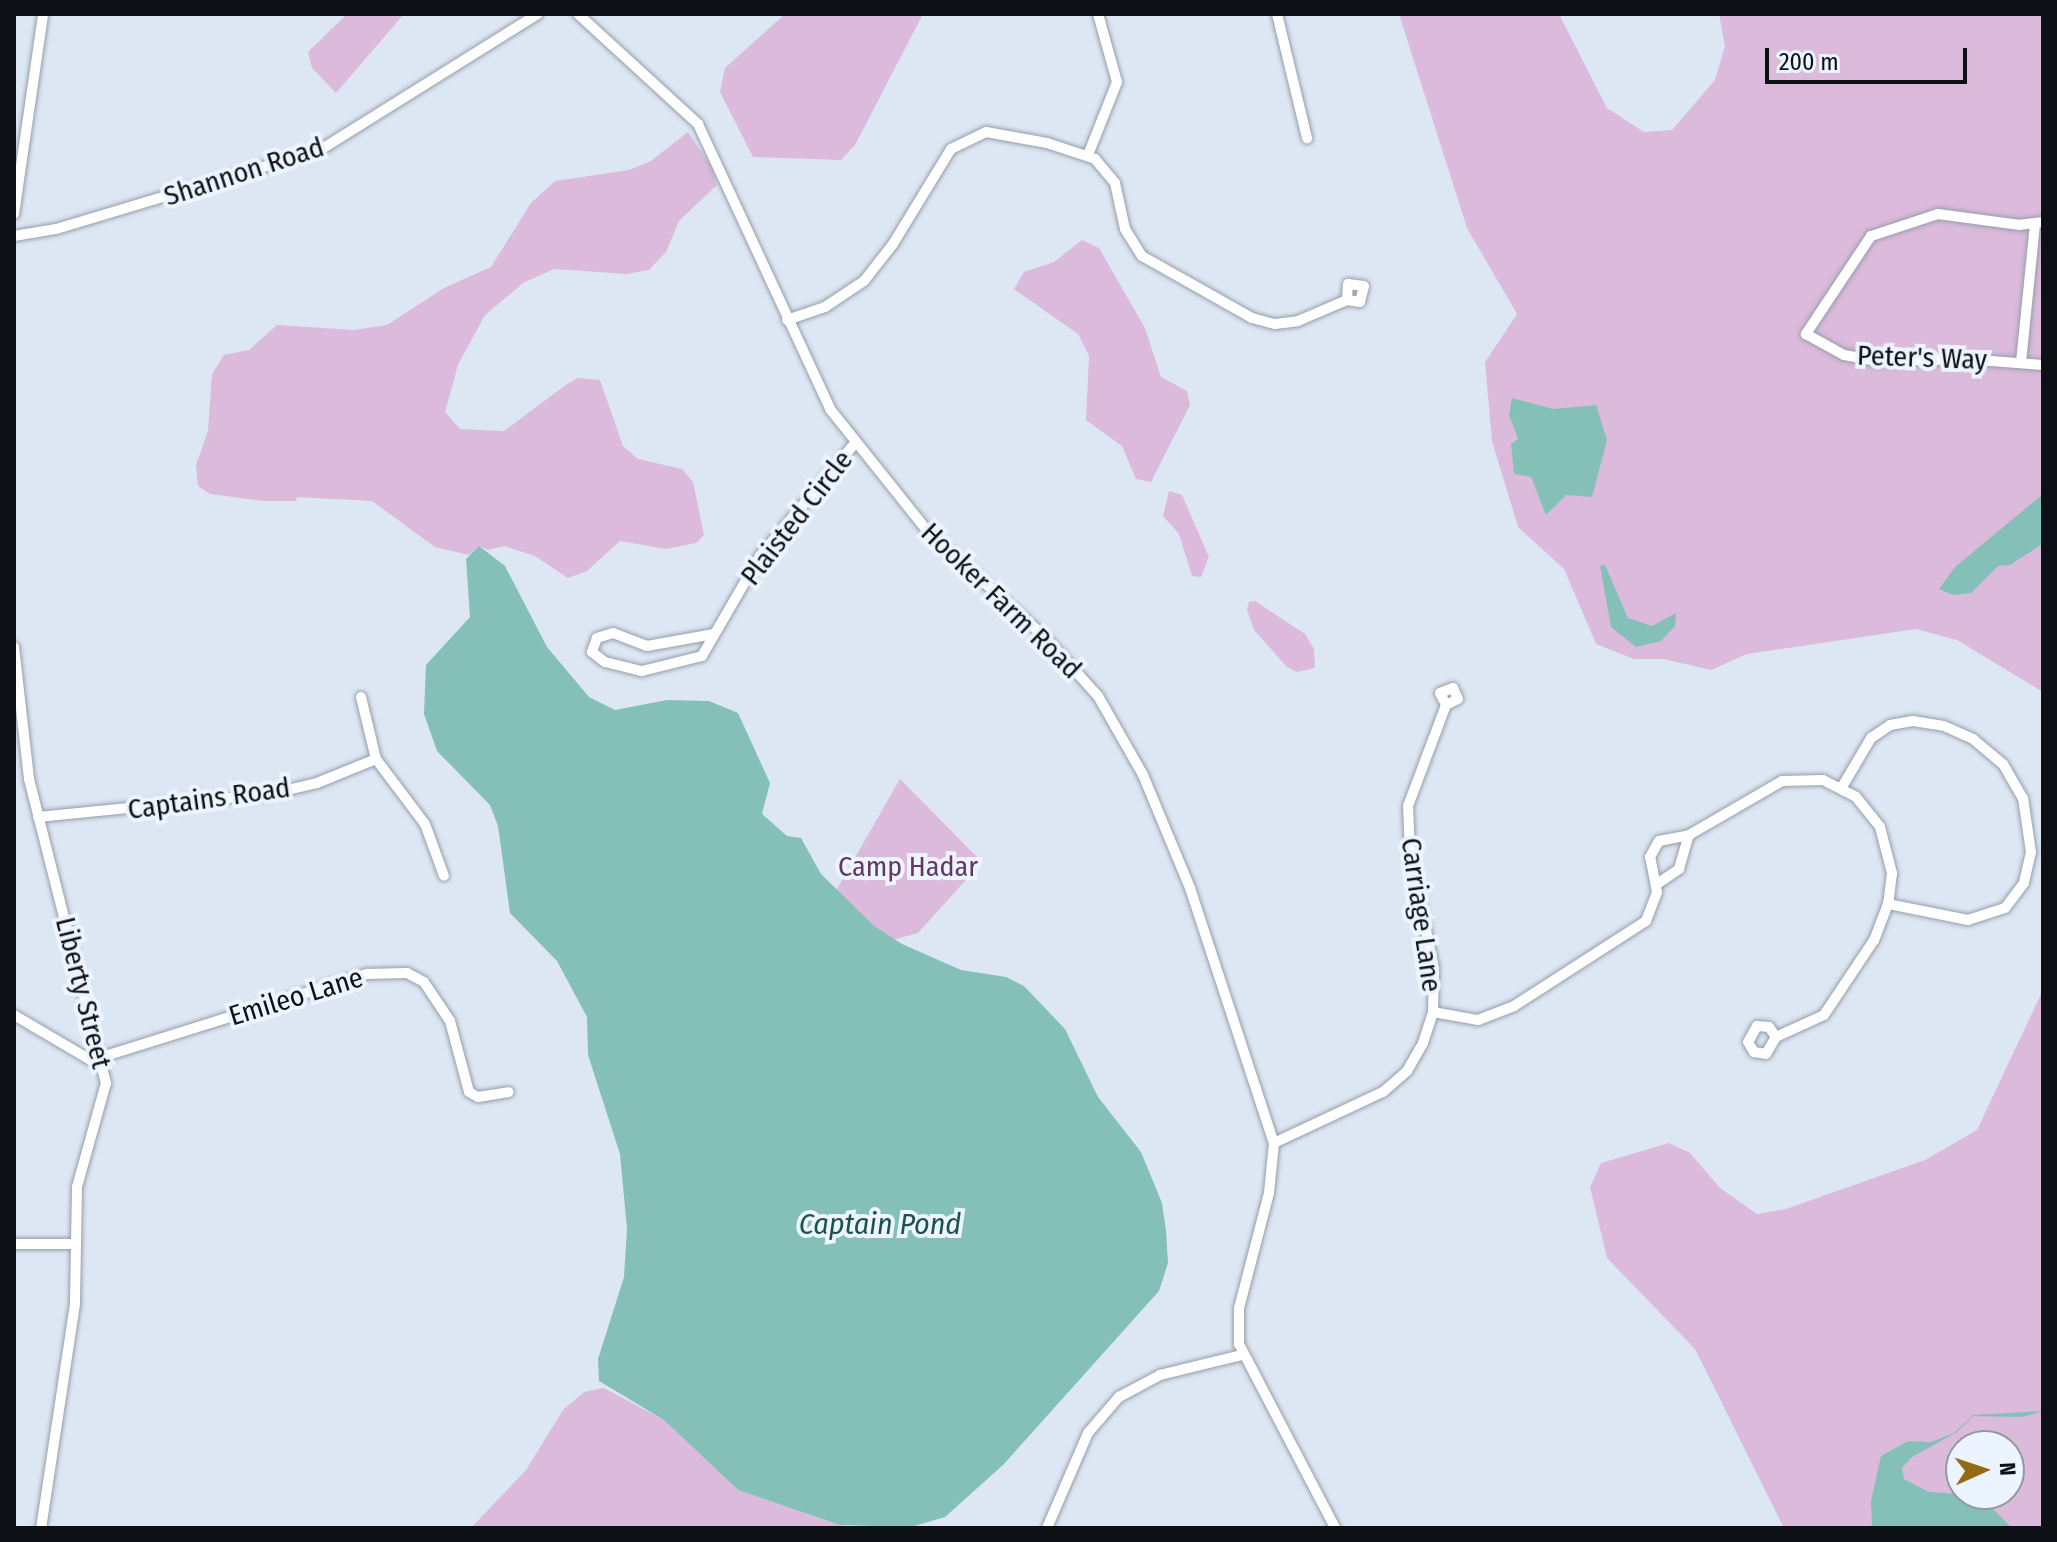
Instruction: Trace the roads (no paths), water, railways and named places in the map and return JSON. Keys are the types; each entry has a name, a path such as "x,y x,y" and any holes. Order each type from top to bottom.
{"street":[{"path":"14,214 43,14"},
{"name":"Shannon Road","path":"14,236 70,225 320,150 538,14"},
{"name":"Hooker Farm Road","path":"578,14 698,124 818,389 856,442 929,533 1045,637 1115,722 1176,849 1274,1143 1269,1193 1239,1308 1242,1355 1261,1396 1335,1528"},
{"path":"1088,155 1117,82 1098,14"},
{"path":"1277,14 1307,138"},
{"path":"787,320 825,307 864,281 892,246 944,157 963,139 1001,133 1088,155 1115,183 1131,244 1161,269 1267,323 1298,321 1347,300"},
{"name":"Peter's Way","path":"2039,223 1938,214 1871,236 1806,334 1844,355 1879,361 2021,362 2043,365"},
{"path":"2021,362 2039,223"},
{"name":"Plaisted Circle","path":"714,634 647,646 613,633 597,638 592,652 619,667 651,670 696,660 714,634 760,556 856,442"},
{"name":"Liberty Street","path":"14,647 23,748 38,817 103,1063 105,1101 77,1187 75,1304 41,1528"},
{"path":"361,697 376,759 425,824 444,876"},
{"name":"Carriage Lane","path":"1274,1143 1395,1082 1416,1057 1433,1012 1434,969 1407,822 1411,791 1446,705"},
{"path":"1842,787 1871,738 1890,725 1913,721 1944,726 1973,739 2003,764 2023,798 2031,852 2024,883 2005,908 1968,920 1888,904"},
{"name":"Captains Road","path":"38,817 270,794 317,783 376,759"},
{"path":"1433,1012 1478,1020 1514,1006 1641,927 1653,907 1657,884 1650,857 1655,845 1689,835 1782,781 1814,779 1842,787 1862,802 1880,827 1892,873 1888,904 1874,940 1831,1007 1807,1026 1776,1037"},
{"path":"1657,884 1679,869 1689,835"},
{"name":"Emileo Lane","path":"103,1063 367,974 407,973 424,982 450,1021 469,1092 478,1097 509,1092"},
{"path":"14,1015 103,1063"},
{"path":"14,1244 76,1244"},
{"path":"1047,1528 1088,1433 1119,1397 1160,1375 1242,1355"}],"water":[{"path":"1512,398 1554,409 1596,405 1607,440 1592,497 1566,495 1546,515 1531,477 1514,474 1511,444 1518,439 1509,415"},
{"path":"2043,494 2041,545 2010,565 1998,566 1971,593 1953,595 1939,589 1955,567"},
{"name":"Captain Pond","path":"479,546 505,566 547,647 589,697 615,710 667,700 709,701 738,713 770,783 762,814 787,836 801,838 821,874 874,926 902,944 961,970 1006,977 1024,986 1065,1029 1098,1097 1141,1152 1162,1203 1166,1231 1168,1263 1159,1291 1003,1465 945,1517 911,1527 840,1525 738,1490 664,1420 599,1381 598,1359 624,1277 627,1229 620,1154 588,1055 587,1017 557,961 510,913 498,826 490,805 437,751 424,714 426,665 470,617 466,559"},
{"path":"1605,565 1628,618 1652,626 1676,613 1675,626 1661,641 1636,647 1611,627 1600,566"},
{"path":"2043,1411 2023,1417 1973,1416 1957,1430 1973,1415"},
{"path":"1945,1437 1912,1457 1902,1468 1904,1479 1929,1492 1945,1493 1945,1510 1994,1510 2012,1528 1872,1528 1871,1501 1881,1456 1908,1441 1931,1442"}],"park label":[{"name":"Camp Hadar","path":"908,867"}]}
